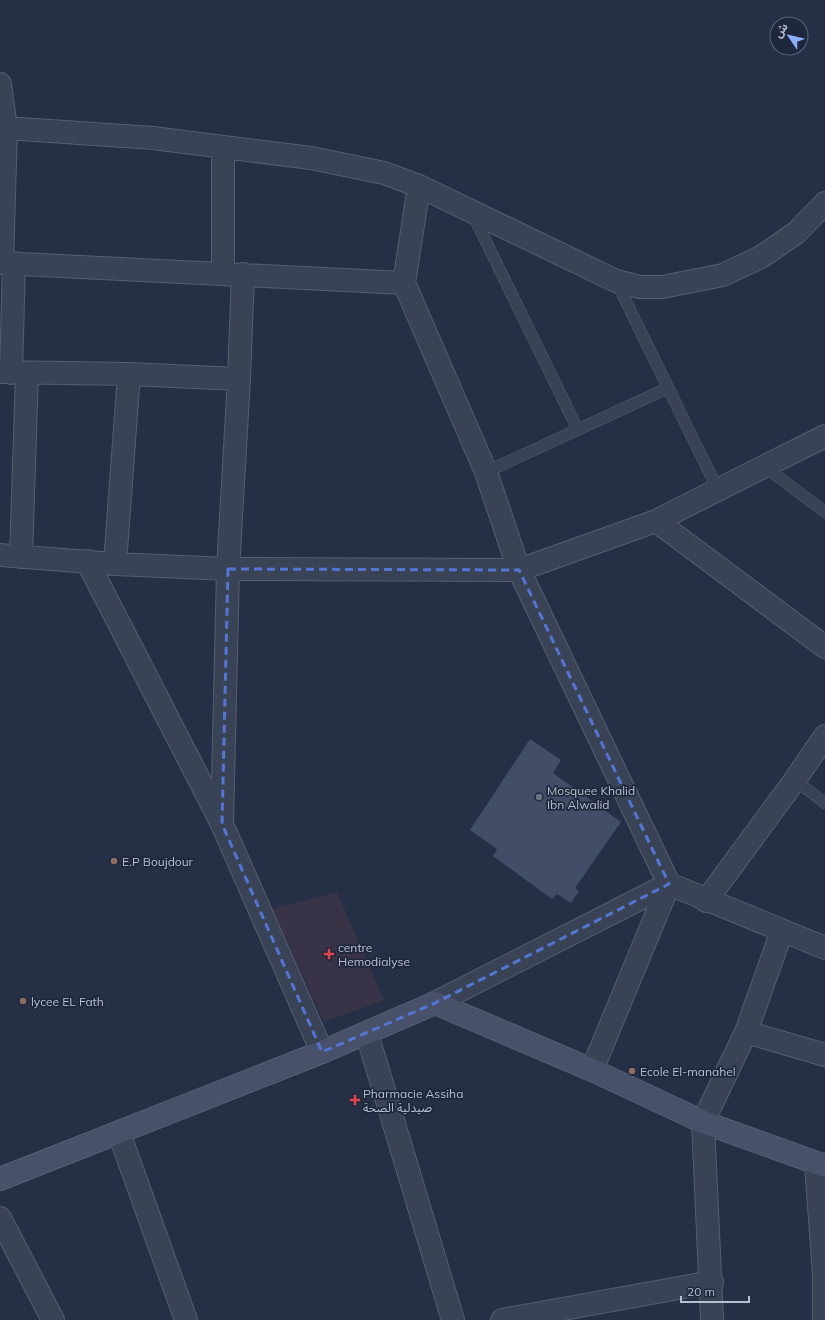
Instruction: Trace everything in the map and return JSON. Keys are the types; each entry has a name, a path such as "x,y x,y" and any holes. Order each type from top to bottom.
{"main road":[{"path":"0,1179 367,1034 435,1003 592,1070 703,1122 821,1165"}],"street":[{"path":"0,84 6,128 3,152 6,263 13,372 10,556 115,564 228,569 519,570 656,521 825,436"},
{"path":"6,128 153,138 310,158 384,173 419,186 616,281 640,287 662,287 723,275 760,258 796,233 825,203"},
{"path":"222,824 228,569 239,379 233,274 223,147"},
{"path":"419,186 404,283 486,472 519,570 669,884 706,901 825,948"},
{"path":"6,263 404,283"},
{"path":"13,372 129,374 239,379"},
{"path":"115,564 129,374"},
{"path":"656,521 825,647"},
{"path":"87,561 222,824 322,1052"},
{"path":"706,901 795,780 825,736"},
{"path":"435,1003 669,884"},
{"path":"592,1070 669,884"},
{"path":"712,1320 712,1282 703,1122 746,1032 782,931"},
{"path":"746,1032 825,1055"},
{"path":"367,1034 453,1320"},
{"path":"119,1132 186,1320"},
{"path":"821,1165 825,1275 824,1320"},
{"path":"0,1218 53,1320"},
{"path":"502,1320 712,1282"}],"lane":[{"path":"471,211 578,430"},
{"path":"616,281 718,490"},
{"path":"486,472 668,388"},
{"path":"764,466 825,512"},
{"path":"795,780 825,803"}],"highlighted area":[{"path":"228,569 519,570 669,884 435,1003 322,1052 222,824"}],"shaded area":[{"name":"centre Hemodialyse","path":"337,892 384,1000 324,1022 272,909"}],"building":[{"name":"Mosquee Khalid Ibn Alwalid","path":"530,739 561,760 553,773 621,822 575,888 579,891 571,903 557,894 552,899 493,856 497,849 470,830"}],"place":[{"name":"Mosquee Khalid Ibn Alwalid","path":"539,797"},
{"name":"E.P Boujdour","path":"114,861"},
{"name":"centre Hemodialyse","path":"329,954"},
{"name":"lycee EL Fath","path":"23,1001"},
{"name":"Ecole El-manahel","path":"632,1071"},
{"name":"Pharmacie Assiha صيدلية الصحة","path":"355,1100"}]}
